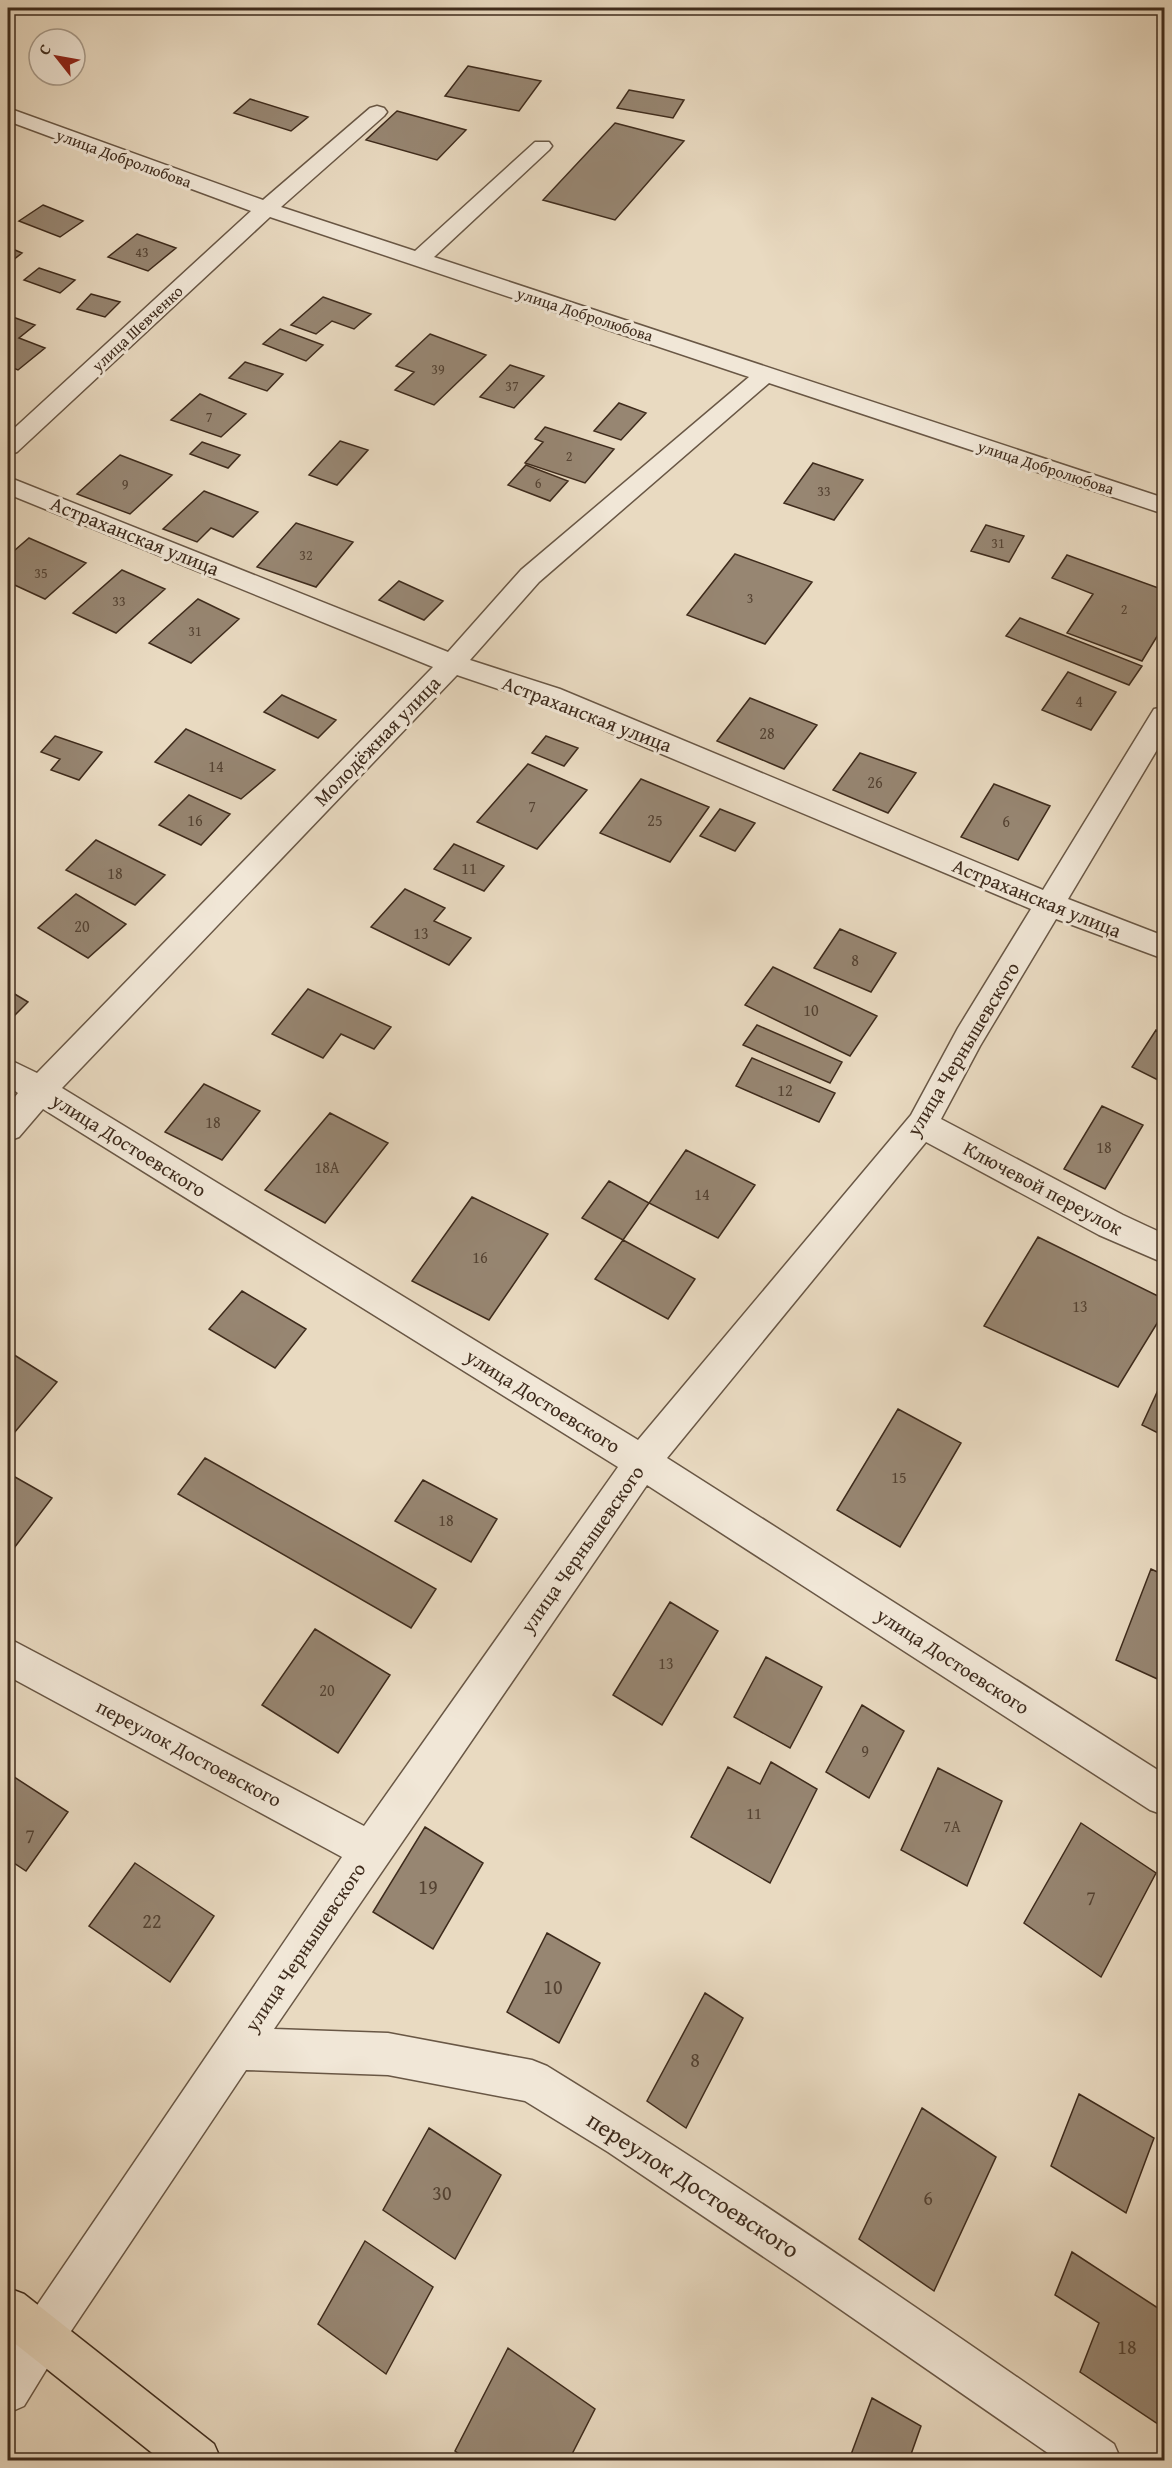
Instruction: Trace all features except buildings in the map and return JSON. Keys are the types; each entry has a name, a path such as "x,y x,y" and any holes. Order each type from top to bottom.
{"main road":[{"path":"24,2323 198,2460"}],"street":[{"name":"улица Шевченко","path":"8,447 266,209 377,112"},
{"name":"улица Добролюбова","path":"8,114 266,209 1164,506"},
{"path":"419,259 542,146"},
{"name":"Молодёжная улица","path":"8,1128 40,1090 452,664 530,576 766,374"},
{"name":"Астраханская улица","path":"8,485 452,664 550,696 1052,905 1164,948"},
{"name":"улица Чернышевского","path":"8,2390 24,2323 236,2049 370,1851 642,1462 922,1124 969,1037 1052,905 1164,716"},
{"name":"улица Достоевского","path":"8,1071 642,1462 1164,1796"},
{"name":"Ключевой переулок","path":"922,1124 1111,1225 1164,1249"},
{"name":"переулок Достоевского","path":"8,1656 370,1851"},
{"name":"переулок Достоевского","path":"236,2049 388,2054 532,2081 623,2137 811,2262 1098,2460"}]}
